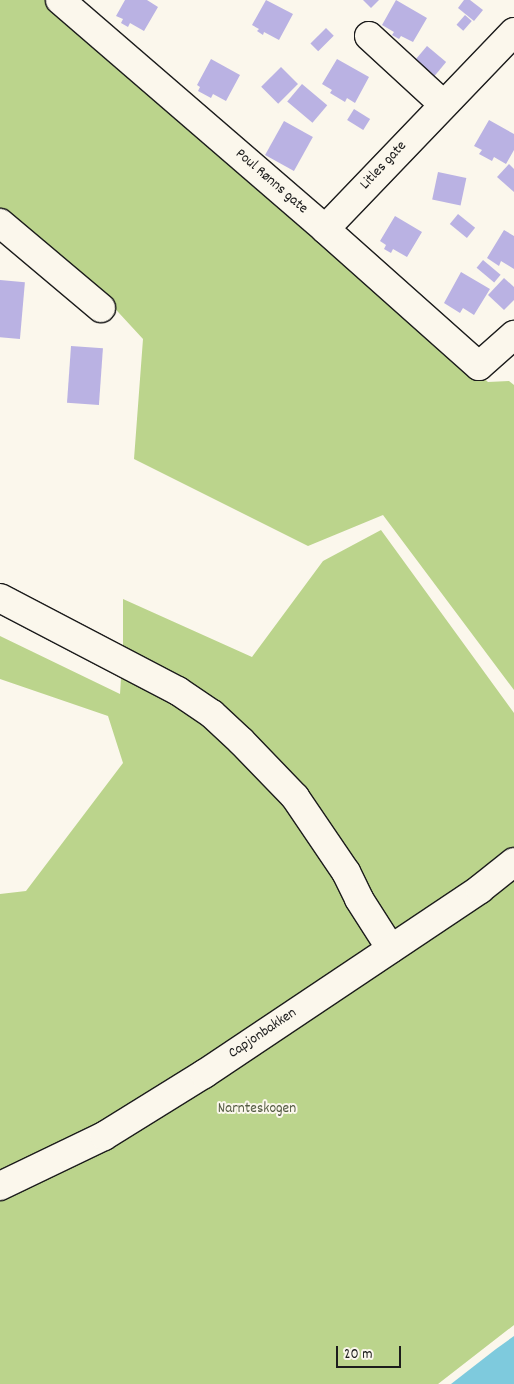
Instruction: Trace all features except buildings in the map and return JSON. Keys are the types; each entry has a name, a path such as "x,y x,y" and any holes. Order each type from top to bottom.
{"street":[{"name":"Poul Rønns gate","path":"60,0 326,229 480,366 514,335"},
{"name":"Litles gate","path":"326,229 443,104 514,32"},
{"path":"369,36 443,104"},
{"path":"0,223 101,308"},
{"path":"0,598 178,691 212,714 295,797 346,872 360,899 391,949"},
{"name":"Capjonbakken","path":"0,1186 104,1136 204,1074 480,889 514,862"}],"green space":[{"path":"0,0 47,0 488,382 509,381 514,385 514,690 383,515 308,546 134,459 143,339 107,300 0,211"},
{"name":"Narnteskogen","path":"381,530 514,713 514,1325 438,1384 0,1384 0,894 26,891 123,763 108,716 0,679 0,636 120,694 123,599 252,657 323,561"}],"water":[{"path":"514,1336 514,1384 451,1384 496,1349"}]}
